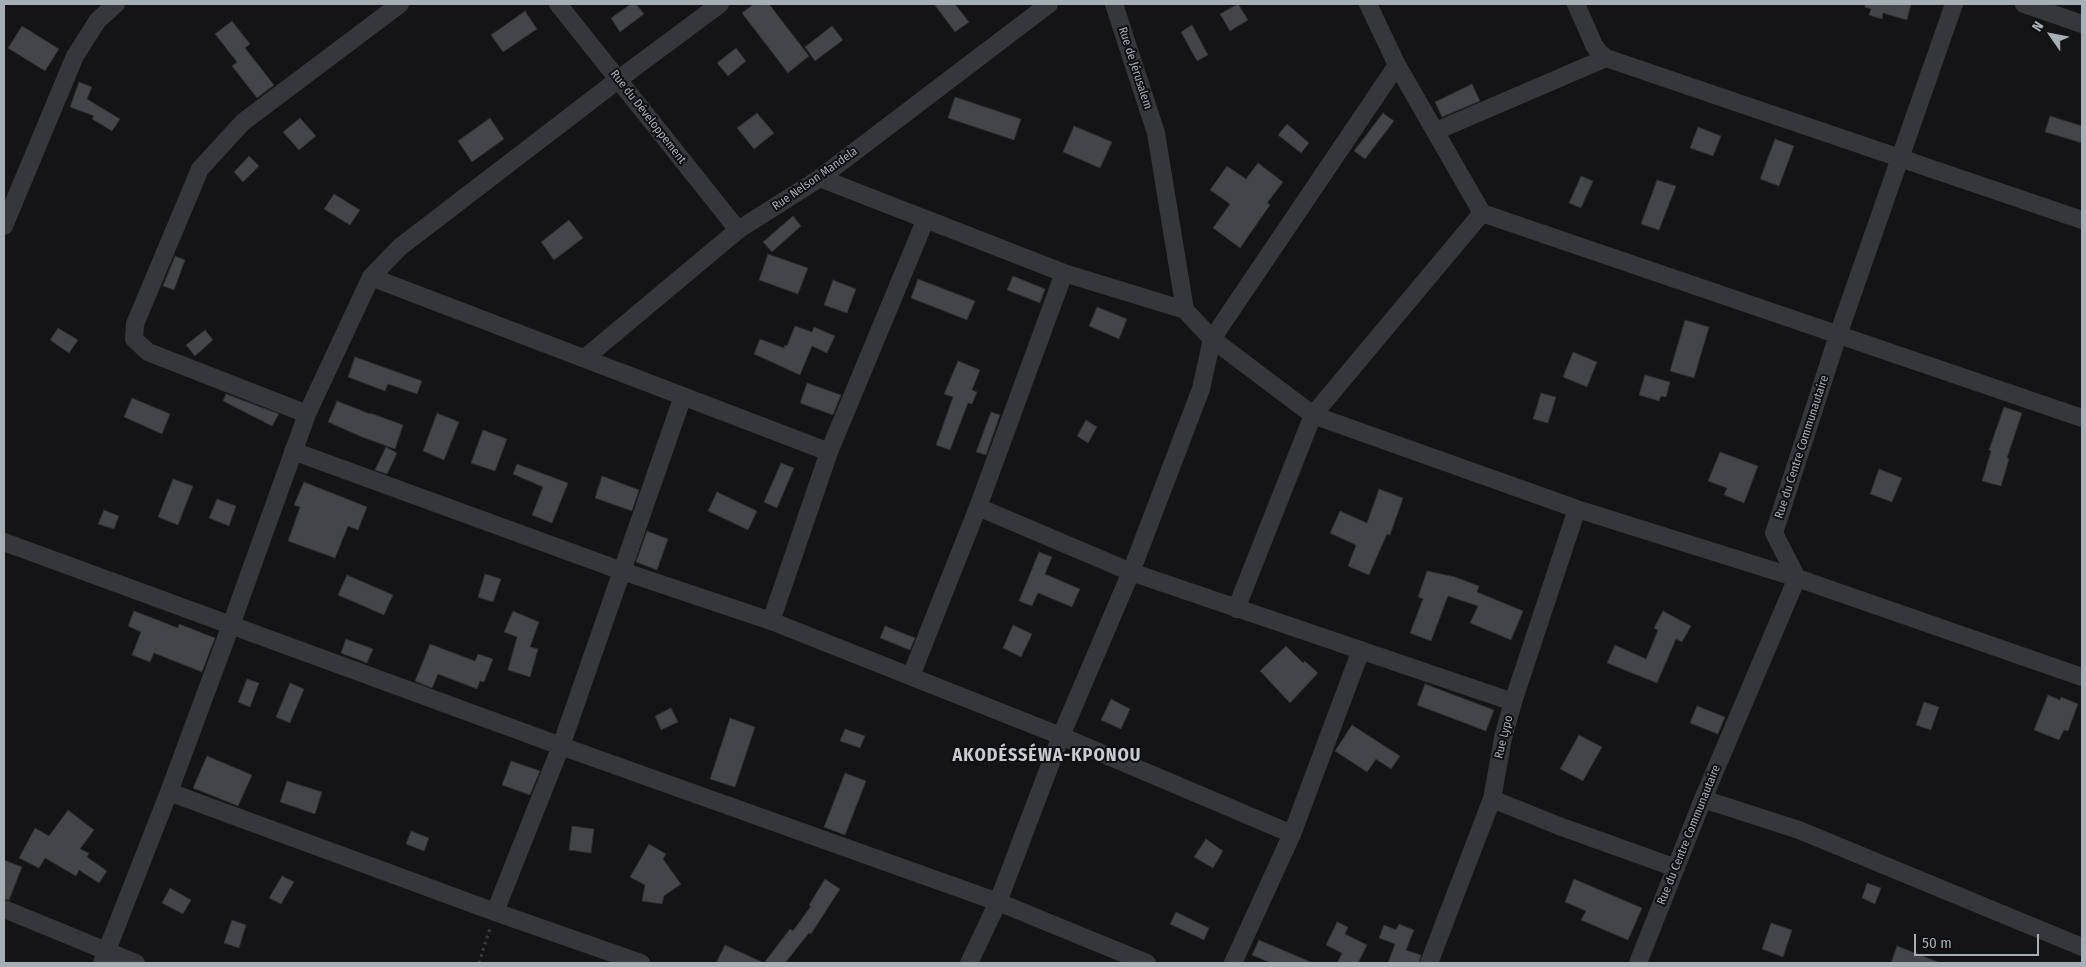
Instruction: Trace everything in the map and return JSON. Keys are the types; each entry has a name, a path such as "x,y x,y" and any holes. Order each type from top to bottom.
{"street":[{"path":"4,226 75,56 98,20 116,4"},
{"path":"307,414 148,352 134,340 135,324 200,169 243,122 400,4"},
{"name":"Rue du Développement","path":"558,4 738,230"},
{"path":"104,957 169,792 307,414 371,276 400,247 720,4"},
{"name":"Rue Nelson Mandela","path":"585,358 738,230 820,178 1049,4"},
{"name":"Rue de Jérusalem","path":"1114,4 1156,133 1185,310"},
{"path":"1368,4 1397,64 1482,213 2082,418"},
{"path":"1576,4 1594,45 1606,58 2082,220"},
{"name":"Rue du Centre Communautaire","path":"1639,963 1703,799 1797,578 1774,534 1838,334 1954,4"},
{"path":"2024,4 2082,24"},
{"path":"1436,131 1606,58"},
{"path":"969,963 998,902 1061,736 1131,572 1201,389 1212,339 1397,64"},
{"path":"820,178 925,221 1064,273 1185,310 1212,339 1313,415 1577,508 1797,578 2082,678"},
{"path":"1236,609 1313,415 1482,213"},
{"path":"771,622 829,452 925,221"},
{"path":"911,676 978,507 1064,273"},
{"path":"371,276 829,452"},
{"path":"496,912 561,746 683,396"},
{"path":"293,451 771,622 1061,736 1292,834"},
{"path":"978,507 1131,572 1513,702"},
{"name":"Rue Lypo","path":"1429,963 1492,799 1501,746 1513,702 1577,508"},
{"path":"4,542 561,746 998,902 1146,963"},
{"path":"1233,963 1292,834 1360,650"},
{"path":"169,792 641,963"},
{"path":"1492,799 1559,826 1676,868"},
{"path":"1703,799 1799,830 2082,947"},
{"path":"4,909 104,957 136,963"}],"path":[{"path":"479,963 496,912"}],"building":[{"path":"631,4 636,4 644,14 620,32 611,18"},
{"path":"754,4 769,4 809,56 788,73 742,13"},
{"path":"934,4 955,4 969,22 955,32"},
{"path":"1238,4 1248,20 1230,31 1220,14"},
{"path":"1865,4 1911,4 1907,20 1883,13 1882,19 1869,15 1871,9 1865,7"},
{"path":"525,11 537,29 503,52 491,35"},
{"path":"232,21 250,44 245,48 274,85 257,98 232,66 237,62 215,34"},
{"path":"1192,25 1208,55 1197,61 1181,32"},
{"path":"22,26 59,49 45,71 8,48"},
{"path":"832,26 843,40 815,61 805,47"},
{"path":"736,48 746,61 728,76 717,63"},
{"path":"79,82 92,87 87,99 120,119 112,131 92,119 94,116 70,107"},
{"path":"1472,84 1480,101 1442,117 1435,102"},
{"path":"955,97 1021,119 1014,140 948,118"},
{"path":"757,113 774,133 754,149 737,128"},
{"path":"1383,113 1394,121 1365,159 1354,151"},
{"path":"2050,116 2082,126 2082,143 2045,132"},
{"path":"300,118 316,136 299,150 283,132"},
{"path":"490,118 504,139 472,162 458,141"},
{"path":"1287,124 1309,143 1301,153 1278,135"},
{"path":"1074,126 1112,142 1100,168 1063,152"},
{"path":"1698,127 1721,136 1713,156 1690,148"},
{"path":"1775,139 1794,146 1779,186 1760,179"},
{"path":"249,156 259,166 243,182 234,172"},
{"path":"1258,163 1283,182 1267,203 1270,205 1240,248 1213,228 1230,204 1210,190 1227,166 1246,179"},
{"path":"1581,176 1593,181 1581,208 1569,203"},
{"path":"1657,180 1676,186 1659,230 1641,224"},
{"path":"334,194 360,210 350,225 324,209"},
{"path":"793,216 801,226 772,252 763,242"},
{"path":"569,220 583,238 554,260 541,242"},
{"path":"768,254 808,268 798,294 759,280"},
{"path":"175,256 185,260 174,290 163,286"},
{"path":"1013,276 1045,289 1040,303 1007,290"},
{"path":"918,279 975,301 967,320 911,298"},
{"path":"833,280 856,289 847,313 824,305"},
{"path":"1097,307 1127,319 1119,339 1089,326"},
{"path":"1685,320 1709,327 1694,378 1670,371"},
{"path":"795,326 812,332 814,327 835,336 827,353 812,346 800,375 754,354 760,339 784,348 785,345 787,346"},
{"path":"58,328 78,340 69,353 50,340"},
{"path":"205,330 213,340 195,356 186,345"},
{"path":"1573,352 1597,362 1587,387 1563,377"},
{"path":"355,357 422,381 417,394 388,384 385,391 348,377"},
{"path":"958,361 980,370 972,390 977,392 972,404 968,403 950,450 936,445 953,397 944,394"},
{"path":"1645,375 1670,382 1666,397 1661,396 1659,401 1639,395"},
{"path":"807,383 841,395 833,415 800,403"},
{"path":"1541,393 1556,397 1548,423 1533,419"},
{"path":"226,394 279,414 272,426 223,401"},
{"path":"132,398 170,414 162,434 124,417"},
{"path":"337,401 403,425 395,449 328,422"},
{"path":"2004,407 2022,413 2007,458 2009,459 2001,486 1982,481 1991,451 1989,450"},
{"path":"991,412 1000,415 986,455 976,452"},
{"path":"437,413 459,422 444,460 423,451"},
{"path":"1086,420 1097,427 1088,443 1077,436"},
{"path":"483,430 507,439 495,471 471,463"},
{"path":"386,447 397,453 387,474 375,470"},
{"path":"1720,452 1758,466 1744,503 1724,495 1727,488 1708,481"},
{"path":"781,463 794,468 777,508 764,502"},
{"path":"517,464 568,483 552,523 532,515 543,487 513,474"},
{"path":"1879,469 1902,478 1892,502 1870,494"},
{"path":"602,476 639,490 632,511 595,498"},
{"path":"173,479 193,486 178,525 158,517"},
{"path":"304,482 367,507 358,530 348,526 335,558 288,541 300,507 294,505"},
{"path":"1379,489 1403,498 1390,535 1387,534 1369,575 1348,566 1356,545 1330,533 1340,511 1367,523"},
{"path":"717,492 757,511 748,530 708,511"},
{"path":"217,499 236,506 229,526 209,518"},
{"path":"104,510 119,516 114,529 98,524"},
{"path":"647,531 668,539 657,570 636,562"},
{"path":"1039,552 1052,557 1045,574 1080,589 1072,607 1038,593 1032,606 1019,601"},
{"path":"1427,571 1455,577 1479,586 1477,592 1523,611 1511,640 1470,623 1478,606 1448,596 1431,641 1410,633 1423,599 1418,597"},
{"path":"485,574 501,579 493,602 478,597"},
{"path":"347,575 393,595 384,615 338,595"},
{"path":"134,611 178,628 179,624 215,638 202,672 154,653 150,662 132,655 141,632 128,626"},
{"path":"513,611 539,622 530,647 538,649 530,677 508,670 517,637 504,632"},
{"path":"1663,611 1691,626 1682,642 1676,639 1657,683 1607,663 1615,645 1646,659 1658,630 1654,628"},
{"path":"1013,625 1032,634 1021,657 1003,648"},
{"path":"885,626 915,638 910,650 880,638"},
{"path":"346,639 373,649 367,663 341,653"},
{"path":"430,644 475,661 478,654 493,659 484,682 480,681 477,689 438,674 432,688 415,681"},
{"path":"1286,646 1303,663 1305,661 1318,673 1290,703 1260,671"},
{"path":"247,679 259,683 250,707 238,702"},
{"path":"290,683 304,689 290,723 276,717"},
{"path":"1425,684 1494,710 1486,731 1417,705"},
{"path":"2048,695 2060,700 2061,697 2078,704 2068,731 2064,730 2059,740 2034,730"},
{"path":"1111,699 1130,709 1121,729 1101,720"},
{"path":"1924,702 1939,707 1931,730 1916,725"},
{"path":"1697,706 1725,717 1718,734 1690,723"},
{"path":"671,708 678,722 661,730 655,716"},
{"path":"730,718 755,727 735,787 710,779"},
{"path":"1352,725 1400,756 1391,769 1376,759 1367,772 1335,751"},
{"path":"845,729 865,736 860,748 840,741"},
{"path":"1579,735 1602,747 1583,781 1560,769"},
{"path":"207,756 252,775 238,806 193,788"},
{"path":"511,761 540,771 530,795 502,785"},
{"path":"845,773 866,781 845,835 824,827"},
{"path":"287,781 322,792 315,814 280,802"},
{"path":"68,810 94,830 80,849 89,853 87,857 107,871 99,883 79,870 76,876 45,858 39,868 19,858 35,828 49,836"},
{"path":"572,826 594,829 591,853 569,850"},
{"path":"411,831 429,838 424,851 406,844"},
{"path":"1206,839 1223,851 1213,868 1194,857"},
{"path":"649,844 666,854 663,859 681,884 664,896 662,904 642,901 645,885 630,877"},
{"path":"4,860 22,867 9,900 4,899"},
{"path":"282,876 294,882 281,904 269,898"},
{"path":"825,879 840,889 811,934 809,933 785,963 764,963 790,929 793,931 811,906 809,905"},
{"path":"1574,879 1642,908 1628,940 1581,920 1586,911 1565,902"},
{"path":"1867,883 1881,888 1875,904 1862,898"},
{"path":"170,888 191,900 183,914 162,903"},
{"path":"1176,912 1209,928 1204,940 1170,924"},
{"path":"232,920 246,925 239,948 224,943"},
{"path":"1337,922 1348,927 1345,934 1367,945 1358,963 1337,963 1342,953 1326,945"},
{"path":"1771,923 1792,930 1783,957 1762,949"},
{"path":"1399,924 1414,930 1406,950 1421,955 1419,963 1388,963 1395,944 1379,938 1384,925 1396,930"},
{"path":"1259,940 1313,963 1271,963 1252,955"},
{"path":"725,945 764,963 716,963"},
{"path":"1897,946 1938,962 1891,963"}],"district":[{"name":"AKODÉSSÉWA-KPONOU","path":"1047,756"}]}
